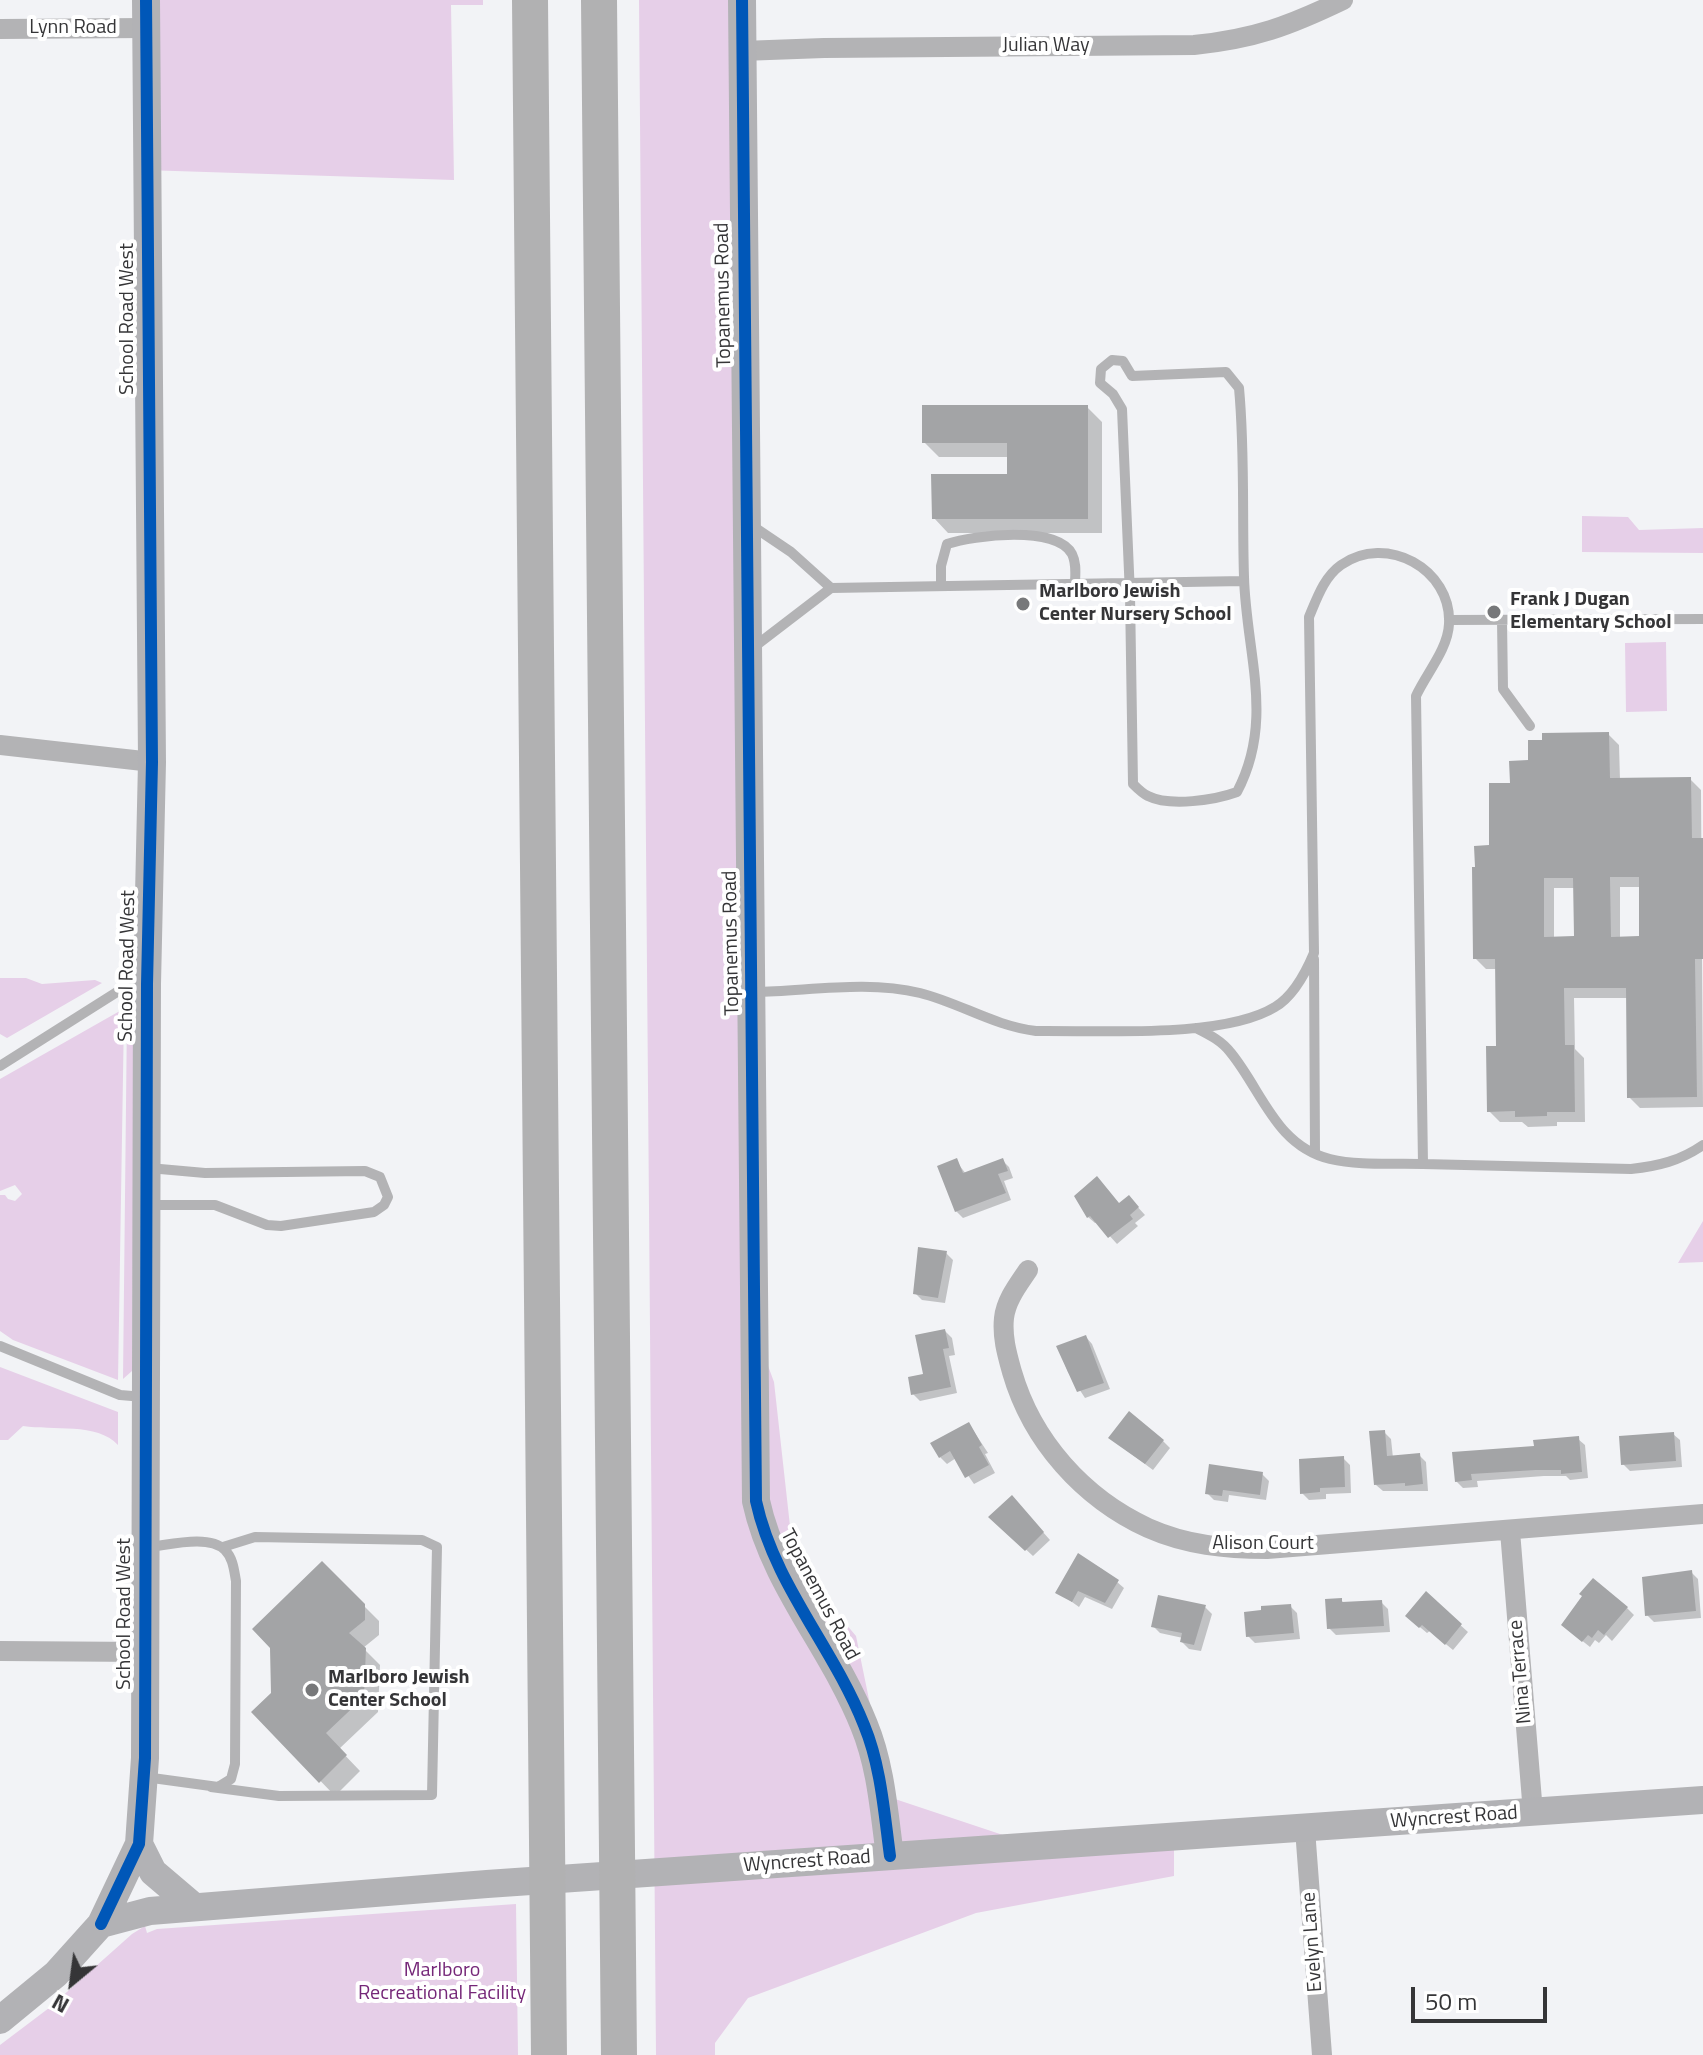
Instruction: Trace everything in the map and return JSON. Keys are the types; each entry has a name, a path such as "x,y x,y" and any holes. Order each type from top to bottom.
{"highway":[{"path":"530,0 549,2055"},
{"path":"599,0 619,2055"}],"street":[{"name":"Topanemus Road","path":"742,0 756,1501 774,1560 864,1724 879,1774 890,1856"},
{"name":"Julian Way","path":"742,51 1206,44 1252,38 1276,31 1343,0"},
{"name":"Lynn Road","path":"0,29 146,14"},
{"name":"School Road West","path":"101,1924 139,1844 146,1652 147,984 152,762 146,14"},
{"path":"0,745 152,762"},
{"name":"Alison Court","path":"1028,1270 1011,1296 1004,1318 1005,1348 1018,1392 1036,1428 1057,1459 1091,1492 1122,1515 1175,1538 1235,1549 1267,1549 1703,1514"},
{"name":"Nina Terrace","path":"1510,1531 1533,1813"},
{"path":"0,1651 146,1652"},
{"name":"Wyncrest Road","path":"101,1924 150,1911 193,1906 1703,1800"},
{"name":"Evelyn Lane","path":"1305,1829 1322,2055"},
{"path":"139,1844 153,1872 193,1906"},
{"path":"0,2020 56,1974 101,1924"}],"lane":[{"path":"1112,360 1123,361 1132,376 1226,372 1239,388 1244,581 1257,699 1255,749 1248,772 1237,792 1218,800 1149,797 1133,784 1130,584 1122,409 1113,394 1100,383 1101,369 1112,360"},
{"path":"747,522 791,552 831,588"},
{"path":"941,586 941,566 947,544 965,538 1040,535 1060,541 1072,552 1076,565 1075,585"},
{"path":"1315,1153 1309,617 1320,589 1339,566 1361,554 1390,552 1413,561 1436,578 1447,601 1450,627 1416,696 1423,1164"},
{"path":"748,652 831,588 1244,581"},
{"path":"1449,620 1703,619"},
{"path":"1502,620 1503,689 1530,726"},
{"path":"753,992 881,987 921,994 1013,1028 1036,1031 1196,1028 1257,1016 1278,1006 1303,977 1314,953"},
{"path":"0,1066 117,992 147,984"},
{"path":"1196,1028 1218,1040 1232,1054 1278,1125 1297,1145 1329,1159 1631,1169 1679,1160 1703,1145"},
{"path":"147,1167 205,1173 365,1171 380,1177 388,1197 384,1205 374,1212 281,1226 267,1225 215,1205 147,1205"},
{"path":"0,1346 120,1395 146,1397"},
{"path":"143,1777 279,1796 432,1795 437,1547 422,1540 255,1537 223,1547 205,1542 146,1547"},
{"path":"211,1787 218,1787 231,1779 235,1764 236,1581 232,1559 223,1547"}],"green space":[{"path":"143,0 483,0 483,5 451,5 454,180 144,170"},
{"path":"639,0 732,0 743,1298 774,1382 794,1562 856,1636 889,1797 1039,1847 1174,1837 1174,1876 976,1913 748,1998 715,2043 715,2055 656,2055"},
{"path":"1582,516 1628,517 1639,530 1703,528 1703,553 1582,552"},
{"path":"1666,642 1667,711 1626,712 1625,643"},
{"path":"0,978 26,978 42,984 95,980 102,983 7,1038 0,1034"},
{"path":"118,1012 124,1015 118,1380 13,1340 0,1331 0,1195 15,1201 22,1194 15,1185 0,1191 0,1079"},
{"path":"127,1014 135,1021 132,1371 123,1379"},
{"path":"1703,1221 1703,1262 1678,1263"},
{"path":"0,1367 118,1412 118,1445 99,1433 87,1430 23,1426 8,1440 0,1440"},
{"name":"Marlboro Recreational Facility","path":"516,1904 518,2055 0,2055 0,2045 49,2008 145,1926 147,1933 157,1929"}],"building":[{"path":"922,405 1088,405 1088,519 932,519 931,474 1007,474 1007,443 922,443"},
{"path":"1609,732 1610,778 1691,777 1692,838 1703,838 1703,959 1695,959 1697,1097 1627,1098 1626,988 1564,988 1565,1045 1574,1045 1575,1112 1515,1117 1515,1111 1487,1112 1486,1046 1496,1046 1495,959 1473,959 1474,846 1489,845 1489,783 1510,783 1509,761 1528,760 1528,740 1542,740 1542,733","holes":["1610,877 1639,877 1639,936 1611,937","1544,878 1573,878 1574,936 1544,937"]},
{"path":"957,1158 963,1173 1003,1158 1008,1171 998,1174 1006,1193 955,1212 937,1166"},
{"path":"1097,1176 1119,1203 1129,1195 1139,1207 1130,1215 1133,1219 1108,1238 1090,1216 1087,1218 1074,1196"},
{"path":"918,1247 947,1251 938,1298 913,1294"},
{"path":"945,1329 949,1348 943,1349 951,1387 911,1395 908,1377 923,1374 915,1335"},
{"path":"1086,1335 1104,1383 1077,1392 1056,1346"},
{"path":"1129,1411 1164,1440 1145,1464 1108,1438"},
{"path":"969,1422 989,1465 965,1478 950,1451 939,1458 930,1443"},
{"path":"1385,1430 1387,1456 1420,1453 1423,1484 1374,1485 1369,1431"},
{"path":"1674,1432 1676,1461 1621,1465 1619,1436"},
{"path":"1579,1436 1582,1472 1561,1474 1561,1470 1536,1470 1471,1474 1472,1480 1455,1482 1452,1452 1534,1446 1533,1440"},
{"path":"1344,1456 1345,1487 1320,1488 1320,1492 1300,1494 1299,1459"},
{"path":"1209,1464 1263,1472 1260,1495 1223,1490 1222,1496 1205,1494"},
{"path":"1012,1495 1044,1532 1025,1551 988,1517"},
{"path":"1078,1553 1119,1580 1105,1603 1078,1591 1072,1602 1055,1593"},
{"name":"Marlboro Jewish Center School","path":"322,1561 365,1604 365,1620 349,1633 366,1648 364,1697 326,1733 347,1755 319,1783 251,1712 271,1693 270,1648 252,1629"},
{"path":"1692,1570 1696,1611 1645,1616 1642,1577"},
{"path":"1593,1578 1628,1607 1604,1635 1598,1630 1592,1638 1588,1635 1582,1642 1561,1625 1582,1596 1579,1594"},
{"path":"1426,1591 1462,1624 1445,1645 1422,1625 1419,1628 1405,1616"},
{"path":"1158,1595 1206,1605 1194,1645 1180,1642 1182,1633 1151,1627"},
{"path":"1342,1598 1342,1602 1382,1600 1384,1626 1327,1629 1325,1599"},
{"path":"1291,1604 1294,1633 1246,1637 1244,1612 1261,1610 1261,1606"}],"cycle path":[{"path":"101,1924 139,1844 145,1758 147,984 152,762 146,0"},
{"path":"742,0 756,1501 776,1560 837,1669 864,1725 878,1773 890,1856"}],"place":[{"name":"Marlboro Jewish Center Nursery School","path":"1023,604"},
{"name":"Frank J Dugan Elementary School","path":"1494,612"},
{"name":"Marlboro Jewish Center School","path":"312,1690"}]}
